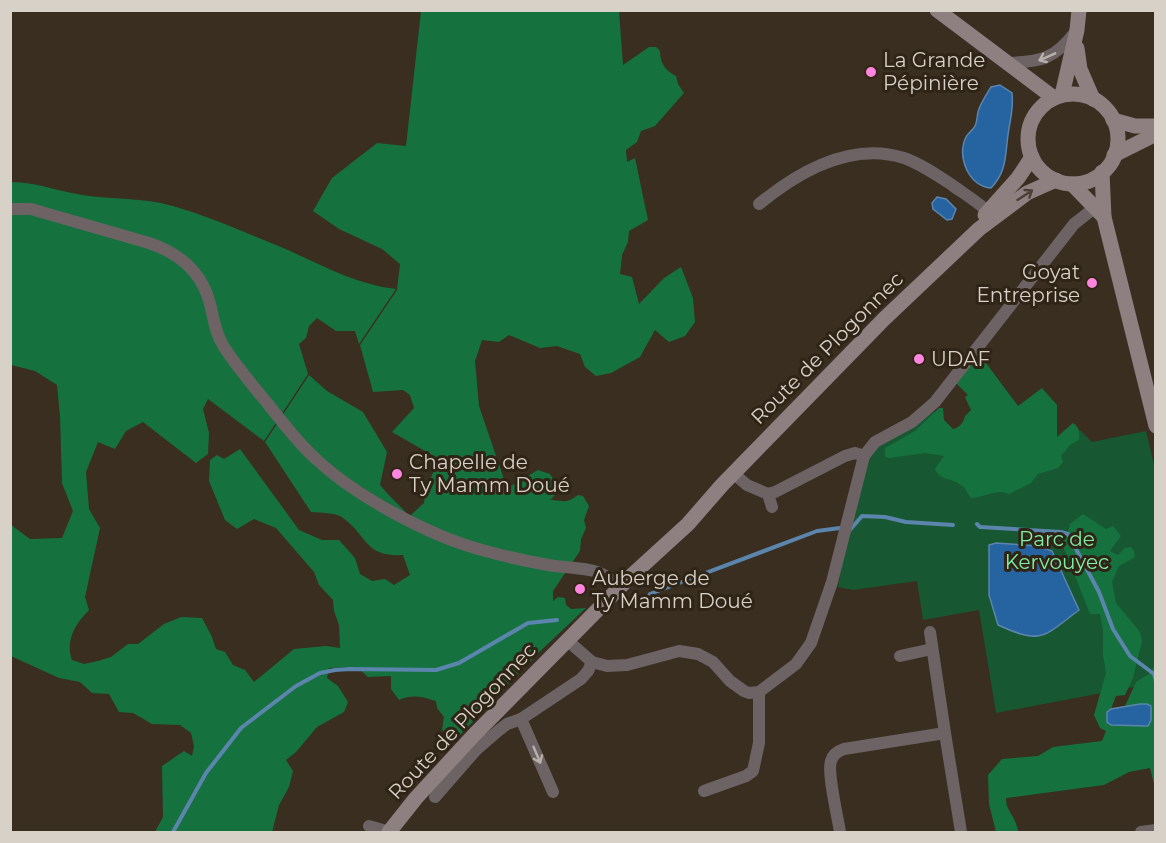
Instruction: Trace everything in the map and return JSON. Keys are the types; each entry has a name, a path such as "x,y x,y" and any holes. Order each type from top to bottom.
{"main road":[{"path":"937,10 1025,77 1058,96 1083,95 1104,106 1117,132 1114,155 1102,172 1088,181 1072,184 1056,180 1038,167 1028,145 1028,132 1038,110 1058,96 1077,30"},
{"path":"1079,10 1078,64 1093,99"},
{"path":"1025,77 1038,110"},
{"path":"1113,120 1135,126 1155,126"},
{"path":"1114,155 1155,134"},
{"name":"Route de Plogonnec","path":"390,832 431,781 625,582 680,519 727,479 991,214 1032,157"},
{"path":"1102,172 1101,208 1155,426"},
{"name":"Route de Plogonnec","path":"991,214 1056,180"},
{"path":"1072,184 1101,208"}],"street":[{"path":"1006,63 1045,59 1064,46 1077,30"},
{"path":"759,204 778,188 812,168 834,160 874,155 897,156 921,166 948,182 991,214"},
{"path":"10,209 31,208 149,243 164,248 184,261 197,274 206,290 215,327 225,348 262,397 315,458 338,477 377,502 420,526 481,550 547,565 599,573 625,582"},
{"path":"567,640 592,662 607,666 627,665 669,652 690,652 713,662 730,681 749,693 759,692 796,664 811,643 828,598 864,456 875,442 912,422 935,402 1074,224 1101,208"},
{"path":"727,479 768,494 845,456 855,453 864,456"},
{"path":"768,494 772,507"},
{"path":"930,632 961,832"},
{"path":"900,656 932,649"},
{"name":"Route de Plogonnec","path":"435,797 483,743 507,724 521,718 581,679 592,662"},
{"path":"704,791 746,776 753,771 759,743 759,692"},
{"path":"521,718 553,792"},
{"path":"840,832 830,771 831,759 836,753 844,749 945,733"},
{"name":"Route de Plogonnec","path":"369,826 390,832"},
{"path":"1142,832 1155,830"}],"green space":[{"path":"421,11 619,11 623,65 649,47 656,47 660,51 664,66 676,76 684,93 655,126 641,131 637,142 626,150 627,162 635,158 648,220 629,231 628,242 622,255 620,274 632,277 639,304 664,278 681,267 693,298 695,322 685,336 669,342 655,330 640,357 611,373 596,376 585,367 580,354 557,346 540,348 509,335 499,342 482,340 475,361 479,406 507,488 538,470 550,474 560,490 550,500 567,501 578,495 583,496 589,506 584,520 586,528 581,539 580,551 553,591 553,601 558,597 565,598 566,605 571,609 586,608 536,655 457,738 442,730 444,717 437,708 436,701 422,697 399,700 391,689 391,676 368,677 357,667 329,668 327,678 338,686 348,702 344,712 317,727 296,752 286,760 293,771 289,787 279,805 272,832 155,832 163,817 162,766 184,751 192,756 194,746 191,733 180,725 152,724 133,713 119,712 109,694 92,693 80,682 59,678 11,656 11,525 30,539 62,538 73,511 62,483 57,385 35,371 11,365 11,182 38,185 93,197 150,201 173,206 237,229 349,277 396,289 359,344 355,331 336,331 317,318 309,326 306,338 299,344 308,374 264,441 208,399 203,409 209,433 208,454 196,463 143,422 126,431 115,449 98,442 86,472 89,509 100,528 85,597 89,610 79,621 73,633 70,646 72,660 84,664 111,657 128,644 138,644 164,624 181,617 202,618 216,649 225,652 233,665 245,670 254,682 294,649 326,646 340,648 339,625 333,600 319,585 314,572 276,528 254,519 237,529 225,520 209,481 210,460 217,455 224,459 240,449 299,530 322,540 339,540 355,558 360,574 372,581 385,579 394,585 410,575 403,555 390,555 373,549 340,516 311,512 265,442 309,375 327,391 363,412 387,452 380,485 410,518 424,503 426,489 439,459 392,432 414,408 410,395 403,390 373,392 360,345 397,290 400,264 382,249 339,229 313,211 332,178 377,143 406,146"},
{"path":"980,355 1018,406 1042,388 1057,405 1057,437 1073,423 1078,428 1079,440 1070,445 1061,456 1063,462 1058,468 1038,474 1031,483 1009,494 999,492 971,498 962,486 937,473 935,469 944,456 925,453 890,458 885,457 885,448 915,431 939,408 943,408 944,420 953,429 961,424 971,410 965,397 968,395 955,382"},
{"name":"Parc de Kervouyec","path":"934,411 982,473 1051,447 1080,430 1092,442 1146,431 1156,473 1155,683 996,713 979,610 923,620 917,581 853,590 838,587 852,514 868,460 875,449 886,440"},
{"path":"1083,514 1106,529 1113,526 1121,536 1110,551 1118,555 1125,548 1131,547 1134,551 1135,557 1119,566 1112,582 1116,603 1140,632 1142,641 1133,678 1125,695 1116,696 1111,709 1125,706 1136,682 1149,674 1155,665 1155,788 1150,768 1129,772 1104,785 1006,798 1007,807 1018,831 996,832 989,804 988,775 1002,759 1038,756 1053,747 1102,741 1106,731 1100,728 1094,715 1106,673 1100,614 1090,614 1061,541 1070,524"}],"water":[{"path":"1000,85 1012,93 1012,109 1004,163 1000,176 991,188 976,182 966,169 963,145 975,126 979,109 987,93 991,87"},
{"path":"937,197 946,199 956,209 952,219 947,220 933,209 932,203"},
{"path":"996,543 1038,546 1052,551 1079,610 1042,635 1024,635 998,625 989,595 989,545"},
{"path":"1140,704 1151,706 1151,720 1148,726 1111,725 1107,722 1107,712 1111,709"}],"waterway":[{"path":"635,600 644,601 650,594 817,531 840,528 849,531 862,516 953,525"},
{"path":"977,524 980,527 1068,534 1099,592 1113,629 1130,656 1154,674 1156,681"},
{"path":"173,832 206,773 241,728 296,686 320,673 335,670 436,670 459,663 528,623 557,620"}],"place":[{"name":"La Grande Pépinière","path":"871,72"},
{"name":"Goyat Entreprise","path":"1092,283"},
{"name":"UDAF","path":"919,359"},
{"name":"Chapelle de Ty Mamm Doué","path":"397,474"},
{"name":"Auberge de Ty Mamm Doué","path":"580,589"}]}
